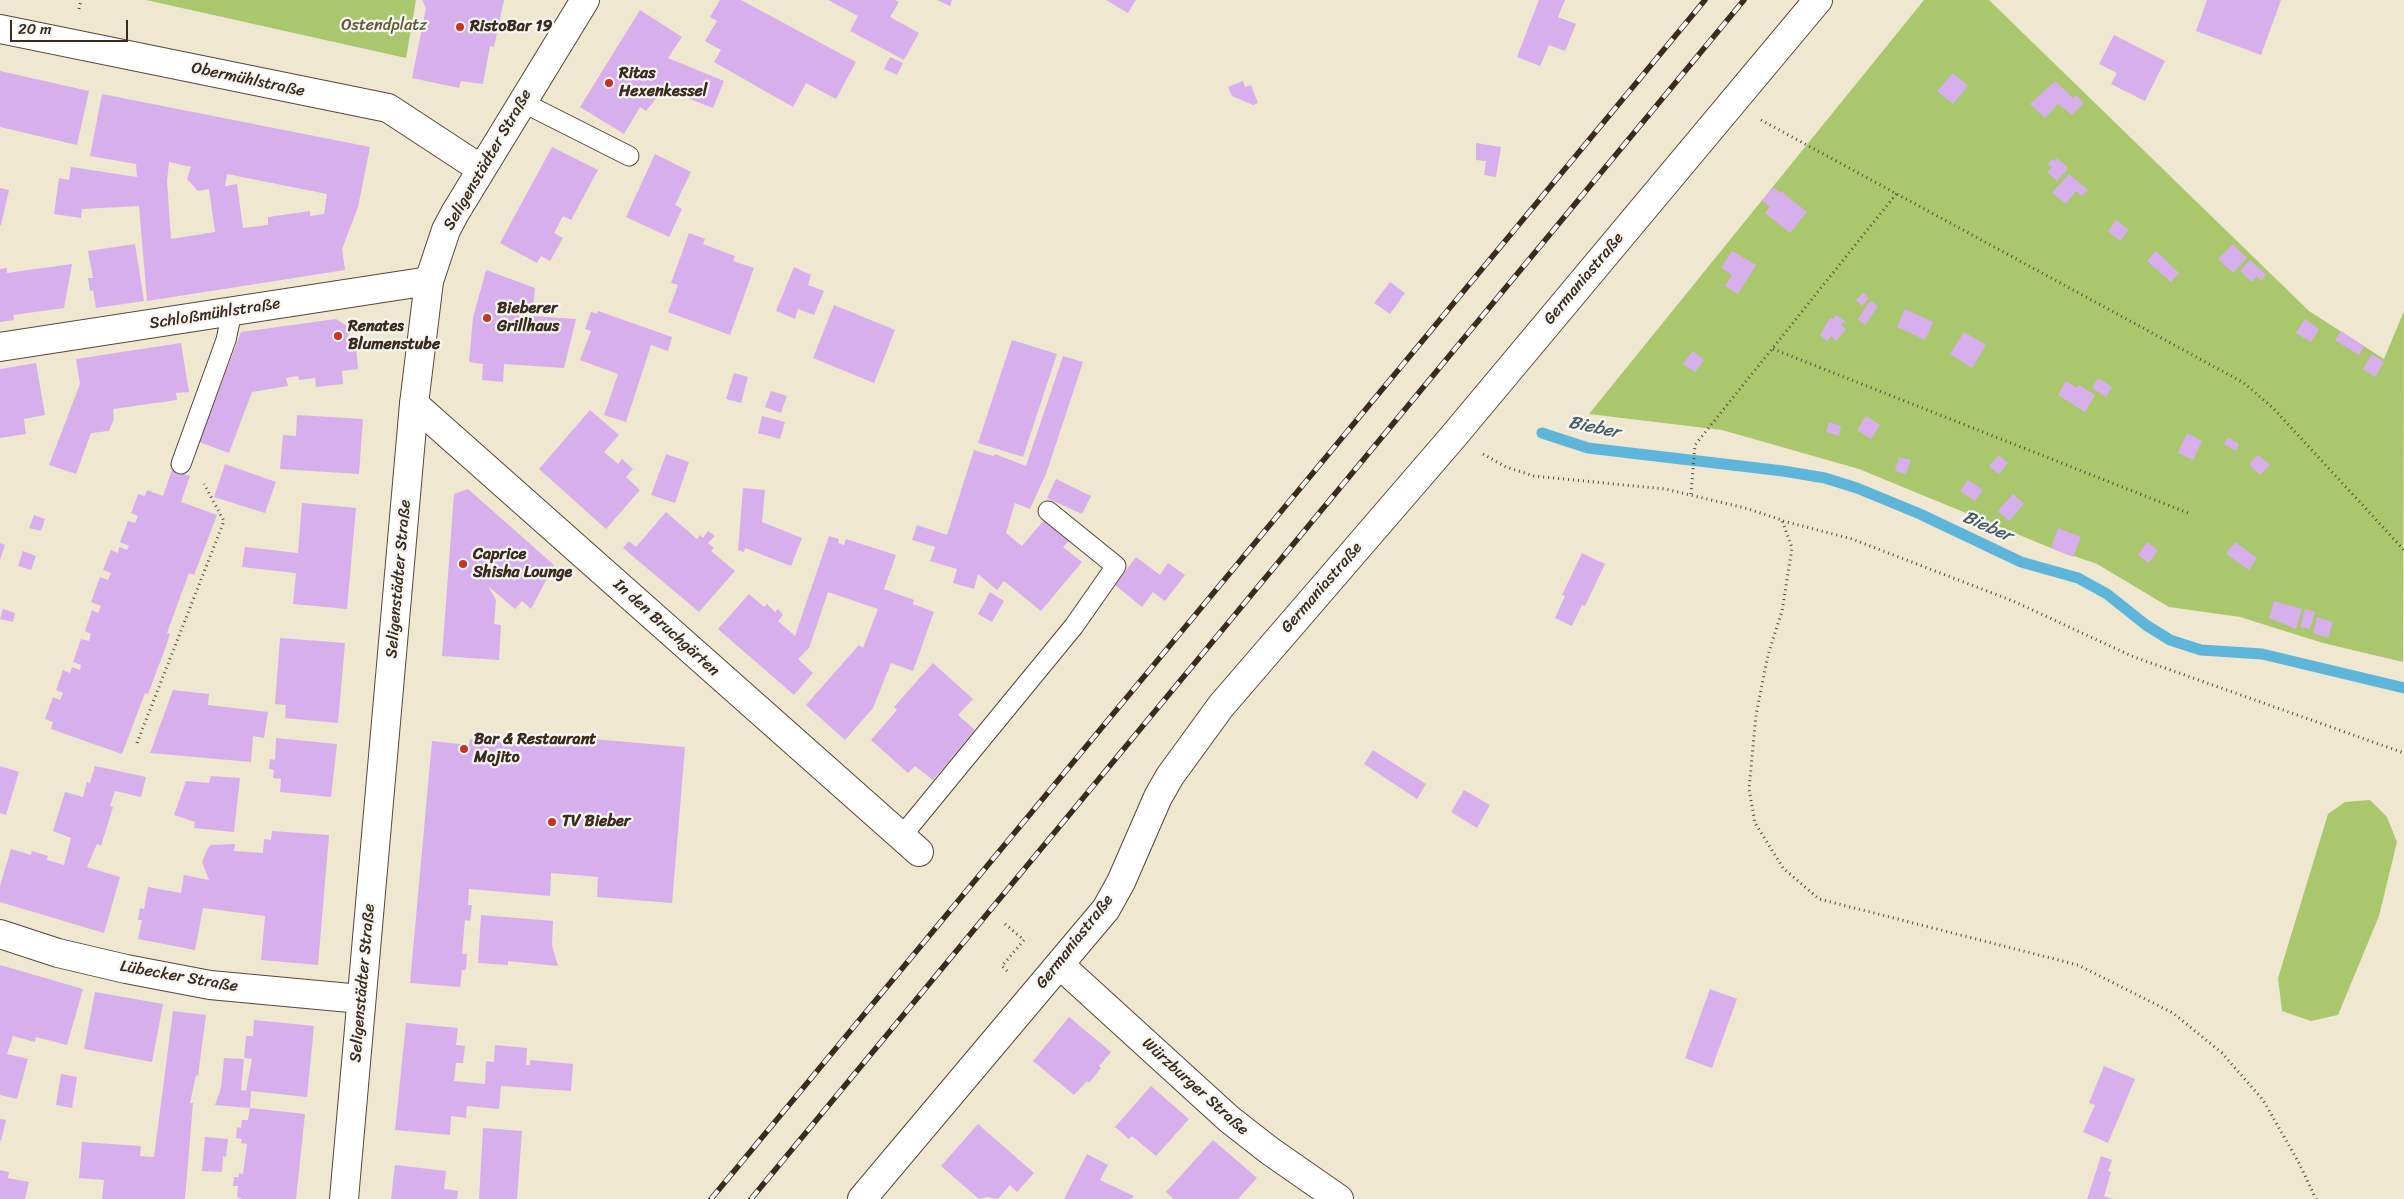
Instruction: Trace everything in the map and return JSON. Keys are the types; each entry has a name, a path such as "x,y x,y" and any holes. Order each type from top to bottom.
{"street":[{"name":"Seligenstädter Straße","path":"344,1199 414,404 429,281 446,230 481,169 585,0"},
{"name":"Germaniastraße","path":"862,1199 1106,909 1121,882 1158,797 1194,741 1221,706 1452,438 1818,0"},
{"name":"Obermühlstraße","path":"0,29 388,108 481,169"},
{"name":"Schloßmühlstraße","path":"0,348 429,281"},
{"name":"In den Bruchgärten","path":"414,404 910,845"},
{"name":"Lübecker Straße","path":"0,934 58,953 177,980 210,985 362,999"},
{"name":"Würzburger Straße","path":"1060,965 1229,1119 1270,1151 1339,1199"}],"lane":[{"path":"522,102 628,156"},
{"path":"181,464 226,340 232,312"},
{"path":"910,845 1074,626 1116,566 1048,511"}],"path":[{"path":"1731,104 2244,382 2273,408 2404,550"},
{"path":"1691,494 1695,445 1897,193"},
{"path":"1773,349 2188,513"},
{"path":"1452,438 1506,467 1534,476 1665,488 1852,539 2013,601 2134,657 2404,753"},
{"path":"137,743 224,521 200,476 181,464"},
{"path":"1782,520 1792,548 1782,611 1768,655 1756,714 1749,789 1755,823 1782,868 1819,900 2078,965 2174,1013 2222,1053 2262,1100 2299,1163 2316,1199"}],"green space":[{"name":"Ostendplatz","path":"146,0 416,0 406,58"},
{"path":"1924,0 1989,0 2309,311 2384,359 2404,311 2403,662 2323,643 2240,617 2169,607 2097,564 2051,548 1859,469 1722,430 1589,414"},
{"path":"2370,800 2387,817 2397,842 2379,916 2338,1015 2311,1021 2282,1011 2278,978 2328,814 2345,802"}],"building":[{"name":"RistoBar 19","path":"422,0 504,0 494,47 490,46 483,84 461,81 459,88 412,78 426,8"},
{"path":"720,0 741,0 856,62 836,99 806,83 793,107 714,62 721,50 705,41 717,21 710,17"},
{"path":"828,0 895,0 899,2 890,17 919,33 904,60 850,31 858,16"},
{"path":"937,0 952,0 950,6"},
{"path":"1106,0 1136,0 1128,13"},
{"path":"1539,0 1565,0 1558,17 1576,24 1565,51 1549,45 1540,66 1517,57"},
{"path":"2207,0 2281,0 2261,55 2196,31"},
{"path":"640,10 682,37 668,58 724,81 713,108 664,89 646,111 640,107 624,134 580,107"},
{"path":"2114,35 2165,61 2145,101 2111,84 2117,73 2099,64"},
{"path":"890,57 903,63 897,75 884,69"},
{"path":"0,71 89,91 77,145 0,127"},
{"path":"1953,73 1968,86 1953,104 1937,91"},
{"path":"1243,81 1245,87 1251,85 1258,103 1253,105 1232,96 1228,87"},
{"path":"2055,81 2073,98 2076,95 2084,103 2072,115 2058,104 2045,118 2030,104"},
{"path":"102,94 370,147 358,207 342,249 345,270 147,301 139,206 82,209 81,218 54,214 59,178 69,180 71,167 137,177 136,164 90,156","holes":["169,162 191,167 187,179 198,191 209,189 215,232 171,239 167,181","227,174 327,194 324,214 310,216 310,211 268,217 268,225 243,228 237,184 225,186"]},
{"path":"1476,143 1501,147 1496,177 1484,175 1486,161 1476,160"},
{"path":"552,147 598,170 571,220 563,216 554,233 563,238 550,261 541,256 537,263 500,243"},
{"path":"655,154 691,172 675,205 682,209 669,237 626,217"},
{"path":"2057,158 2068,168 2057,181 2047,172 2052,167 2048,164 2052,159 2055,161"},
{"path":"2069,174 2088,190 2082,196 2076,191 2066,204 2052,193"},
{"path":"1773,187 1780,193 1781,191 1807,212 1790,233 1765,213 1770,207 1762,201"},
{"path":"0,188 9,190 1,225 0,225"},
{"path":"2116,220 2129,230 2120,241 2108,231"},
{"path":"689,233 705,239 703,244 735,256 733,261 754,268 730,335 668,312 678,285 671,283"},
{"path":"135,244 144,301 96,308 93,290 90,291 88,278 93,278 88,251"},
{"path":"2233,244 2247,258 2233,273 2218,259"},
{"path":"1732,251 1756,265 1738,294 1725,286 1732,275 1721,268"},
{"path":"2156,251 2179,273 2171,282 2147,261"},
{"path":"2250,260 2266,275 2261,281 2257,276 2252,282 2240,271"},
{"path":"72,264 64,308 13,315 14,320 0,322 0,269 7,268 7,273"},
{"path":"794,267 811,275 808,285 824,291 814,315 798,309 795,319 776,311"},
{"path":"486,270 535,288 532,316 576,319 564,368 504,364 503,382 482,380 483,364 469,362 473,318"},
{"path":"1390,282 1405,293 1390,314 1374,303"},
{"path":"1863,293 1869,298 1862,306 1856,300"},
{"path":"1870,301 1878,306 1865,325 1858,319"},
{"path":"834,305 895,330 874,383 813,358"},
{"path":"1905,309 1933,322 1925,340 1897,327"},
{"path":"598,311 672,337 668,351 651,345 626,422 604,415 618,374 580,360 591,331 585,329 591,312 597,314"},
{"path":"1836,315 1845,321 1841,325 1846,329 1836,341 1831,336 1827,341 1820,335 1830,318 1833,319"},
{"path":"336,319 347,326 350,347 356,346 358,369 342,371 343,384 316,387 315,378 299,380 298,376 286,378 288,386 252,392 229,453 199,442 241,332"},
{"path":"2305,319 2319,329 2311,342 2296,333"},
{"path":"2341,331 2364,346 2359,355 2335,340"},
{"path":"1964,332 1986,345 1972,368 1950,354"},
{"path":"1012,340 1057,354 1023,457 978,443"},
{"path":"181,343 189,392 176,393 177,400 113,409 114,419 109,431 91,433 76,474 49,465 80,384 76,359"},
{"path":"1693,351 1704,360 1695,372 1683,364"},
{"path":"2372,354 2384,362 2375,377 2363,369"},
{"path":"1063,356 1083,362 1046,474 1030,509 1015,503 1006,533 1022,546 1044,520 1069,541 1063,547 1082,562 1041,611 1004,581 997,590 978,574 974,589 953,583 957,569 930,561 935,547 912,540 917,525 947,535 974,450 993,456 995,454 1026,466"},
{"path":"36,363 45,415 24,419 26,434 0,438 0,369"},
{"path":"734,373 748,377 741,403 726,399"},
{"path":"2098,378 2112,387 2106,397 2092,388"},
{"path":"2066,381 2077,388 2079,385 2095,395 2085,412 2058,395"},
{"path":"771,391 787,396 781,413 765,407"},
{"path":"590,410 619,435 604,452 618,464 622,459 633,469 626,477 640,490 606,529 539,469"},
{"path":"297,415 363,419 359,474 280,469 283,435 296,436"},
{"path":"762,416 785,422 780,439 758,433"},
{"path":"1866,416 1880,425 1871,439 1857,430"},
{"path":"1829,422 1841,426 1839,436 1826,432"},
{"path":"2187,433 2202,441 2193,460 2178,453"},
{"path":"2228,437 2239,444 2236,451 2224,444"},
{"path":"666,454 689,462 675,503 651,495"},
{"path":"1999,455 2008,463 1999,474 1989,466"},
{"path":"2258,455 2270,465 2260,475 2249,464"},
{"path":"1899,457 1911,460 1906,474 1895,471"},
{"path":"225,464 276,482 265,513 214,497"},
{"path":"172,470 190,476 181,502 217,515 194,575 189,573 167,633 170,634 165,649 148,694 145,693 122,754 51,729 53,722 45,719 53,697 60,700 63,693 56,690 63,670 70,673 72,667 80,670 81,665 73,662 81,639 89,641 91,634 85,631 92,610 98,613 101,606 91,602 100,577 108,580 111,573 103,570 111,550 118,553 119,547 127,550 129,546 120,542 128,521 135,523 138,516 131,513 138,494 145,496 147,490 163,496"},
{"path":"1056,479 1091,496 1082,514 1047,498"},
{"path":"1968,480 1983,490 1975,501 1960,491"},
{"path":"743,488 765,490 762,522 802,538 791,566 745,548 744,552 738,550"},
{"path":"468,489 554,565 531,609 522,601 515,609 488,586 496,600 494,624 501,625 499,660 442,656 454,494"},
{"path":"2013,494 2024,504 2009,521 1998,511"},
{"path":"302,503 356,508 347,609 293,604 296,573 242,567 245,547 298,553"},
{"path":"666,512 697,539 700,535 703,538 708,531 715,536 708,543 714,548 711,551 735,571 699,612 623,548 629,541 636,547"},
{"path":"34,515 45,519 41,531 29,528"},
{"path":"2058,528 2081,537 2073,557 2051,548"},
{"path":"829,536 839,539 838,543 844,545 846,539 896,555 884,589 914,600 913,604 934,612 913,671 891,663 873,708 845,740 806,705 859,645 863,648 878,609 828,592 809,648 798,659 813,673 794,695 718,629 749,594 764,607 767,604 775,612 778,609 783,615 778,621 795,636"},
{"path":"2147,542 2158,550 2149,563 2138,555"},
{"path":"2235,542 2257,558 2249,570 2226,554"},
{"path":"0,543 5,545 0,560"},
{"path":"23,551 36,556 31,570 18,566"},
{"path":"1582,553 1605,564 1585,606 1582,605 1572,626 1555,618 1565,596 1562,595"},
{"path":"1136,557 1160,575 1168,563 1185,575 1165,601 1153,592 1142,607 1115,585"},
{"path":"990,592 1004,601 992,622 978,614"},
{"path":"2274,601 2302,609 2296,629 2269,618"},
{"path":"3,609 15,613 13,622 0,619"},
{"path":"2305,609 2315,612 2310,629 2300,627"},
{"path":"2317,617 2333,622 2328,638 2313,633"},
{"path":"280,638 345,643 338,723 285,718 286,705 275,704"},
{"path":"933,663 973,699 958,715 975,730 933,780 915,766 908,773 871,740 897,710 894,707"},
{"path":"173,690 209,694 208,705 268,712 264,738 253,736 251,762 150,753"},
{"name":"TV Bieber","path":"524,733 685,747 672,903 597,897 598,877 551,873 550,896 469,889 468,905 472,905 470,921 465,920 462,954 467,954 466,970 462,970 460,987 410,983 432,741 469,745 470,739 523,744"},
{"path":"276,738 337,744 331,797 280,792 281,779 273,778 274,770 269,769 270,759 275,760"},
{"path":"1373,750 1426,784 1417,799 1364,764"},
{"path":"0,766 19,772 6,815 0,813"},
{"path":"95,766 146,777 141,797 115,791 110,806 113,807 101,846 97,844 87,867 120,877 104,933 0,902 0,886 11,849 31,855 32,851 48,856 47,860 64,865 71,838 53,831 65,792 83,797 87,782 90,783"},
{"path":"211,776 240,778 234,832 194,828 195,822 174,815 186,781 209,783"},
{"path":"1464,790 1490,805 1477,828 1451,812"},
{"path":"272,831 329,835 318,965 261,960 265,916 203,908 195,950 138,939 142,920 138,920 140,908 144,909 148,887 181,893 184,875 209,880 202,862 211,845 235,844 234,851 263,853 264,839 271,840"},
{"path":"481,915 553,921 552,945 558,966 508,961 508,965 478,963"},
{"path":"0,965 83,989 67,1045 36,1037 35,1042 13,1036 7,1054 28,1059 17,1099 0,1095"},
{"path":"1710,989 1737,999 1712,1068 1685,1058"},
{"path":"95,992 163,1004 152,1062 84,1049"},
{"path":"173,1011 206,1015 198,1076 196,1075 190,1103 193,1103 185,1199 102,1199 104,1180 79,1178 82,1142 141,1146 140,1156 154,1157"},
{"path":"1069,1017 1111,1052 1099,1066 1101,1068 1089,1083 1087,1081 1074,1095 1033,1061"},
{"path":"254,1020 314,1026 307,1097 251,1091 250,1108 215,1105 221,1088 224,1058 244,1059 241,1090 246,1091 252,1059 244,1058 246,1036 253,1036"},
{"path":"406,1023 458,1028 456,1045 465,1046 463,1063 456,1063 454,1081 485,1084 486,1061 494,1062 495,1045 527,1048 526,1065 530,1065 530,1060 573,1064 571,1091 501,1086 499,1109 467,1106 466,1118 451,1116 450,1135 395,1130"},
{"path":"2104,1066 2135,1079 2108,1143 2083,1132 2095,1105 2089,1103"},
{"path":"61,1074 77,1077 72,1108 56,1105"},
{"path":"1151,1086 1189,1119 1156,1156 1132,1136 1129,1139 1115,1127"},
{"path":"250,1108 305,1114 296,1199 242,1199 237,1197 238,1186 233,1186 234,1177 239,1177 239,1173 243,1174 247,1144 241,1143 242,1139 236,1138 237,1127 241,1128 242,1120 248,1120"},
{"path":"0,1119 6,1120 1,1141 0,1140"},
{"path":"978,1124 1034,1173 1017,1192 1010,1185 998,1199 987,1197 979,1199 941,1166"},
{"path":"483,1128 522,1131 517,1199 479,1199"},
{"path":"205,1137 228,1139 226,1157 223,1156 222,1172 202,1171"},
{"path":"1213,1140 1257,1178 1238,1199 1174,1199 1166,1192"},
{"path":"1087,1154 1108,1165 1100,1180 1134,1196 1132,1199 1064,1199"},
{"path":"2101,1156 2112,1160 2108,1171 2111,1172 2104,1196 2113,1199 2087,1199"},
{"path":"395,1165 446,1171 444,1189 458,1191 457,1199 391,1199"},
{"path":"0,1170 9,1172 8,1178 29,1182 25,1199 0,1199"}],"waterway":[{"name":"Bieber","path":"1542,433 1588,448 1783,471 1825,478 1857,488 1920,514 2021,562 2078,578 2107,594 2146,625 2170,640 2201,650 2262,654 2404,688"}],"railway":[{"path":"711,1199 1705,0"},
{"path":"751,1199 1744,0"}],"place":[{"name":"RistoBar 19","path":"460,27"},
{"name":"Ritas Hexenkessel","path":"609,83"},
{"name":"Bieberer Grillhaus","path":"487,318"},
{"name":"Renates Blumenstube","path":"338,336"},
{"name":"Caprice Shisha Lounge","path":"463,564"},
{"name":"Bar & Restaurant Mojito","path":"464,749"},
{"name":"TV Bieber","path":"552,822"}]}
